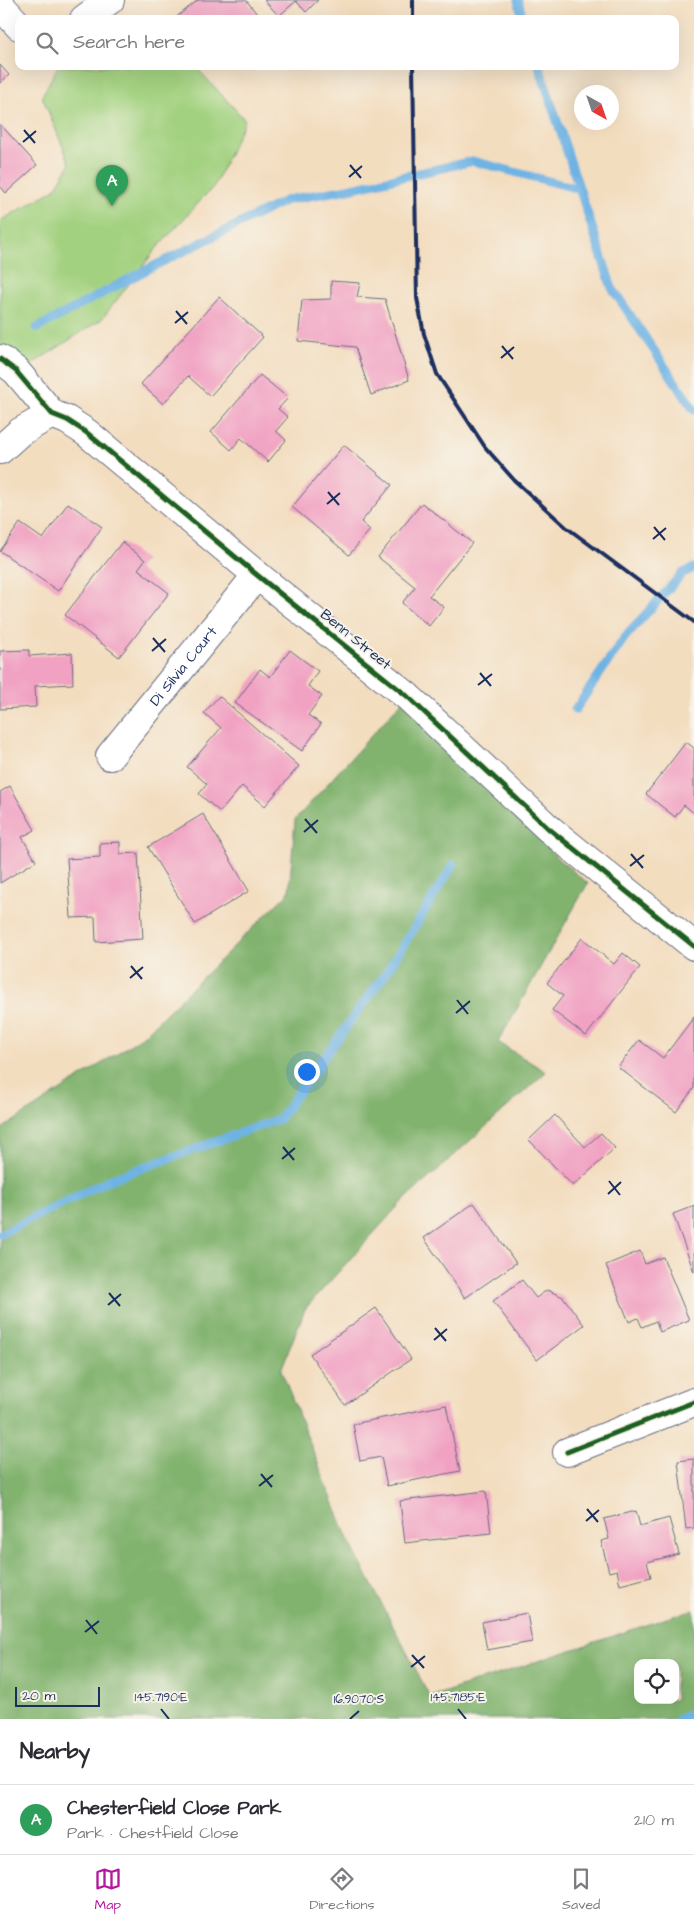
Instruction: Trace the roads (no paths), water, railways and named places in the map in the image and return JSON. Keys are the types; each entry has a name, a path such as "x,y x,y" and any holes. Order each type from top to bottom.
{"street":[{"path":"89,15 110,0"},
{"path":"0,5 15,22"},
{"name":"Benn Street","path":"0,359 16,371 52,414 67,420 87,433 406,696 548,828 694,946"},
{"path":"0,450 20,432 52,414"},
{"name":"Di Silvia Court","path":"110,756 257,575"},
{"path":"568,1452 694,1402"}],"waterway":[{"path":"518,0 522,15"},
{"path":"540,70 612,288 694,410"},
{"path":"37,328 150,268 287,200 348,189 473,161 579,189"},
{"path":"575,710 625,637 683,573 694,568"},
{"path":"0,1234 111,1179 279,1119 386,973 453,865"},
{"path":"679,1719 694,1712"}],"railway":[{"path":"413,0 413,15"},
{"path":"413,70 417,298 424,334 437,374 485,447 514,480 566,527 694,622"}],"place":[{"name":"Chesterfield Close Park","path":"112,206"}]}
